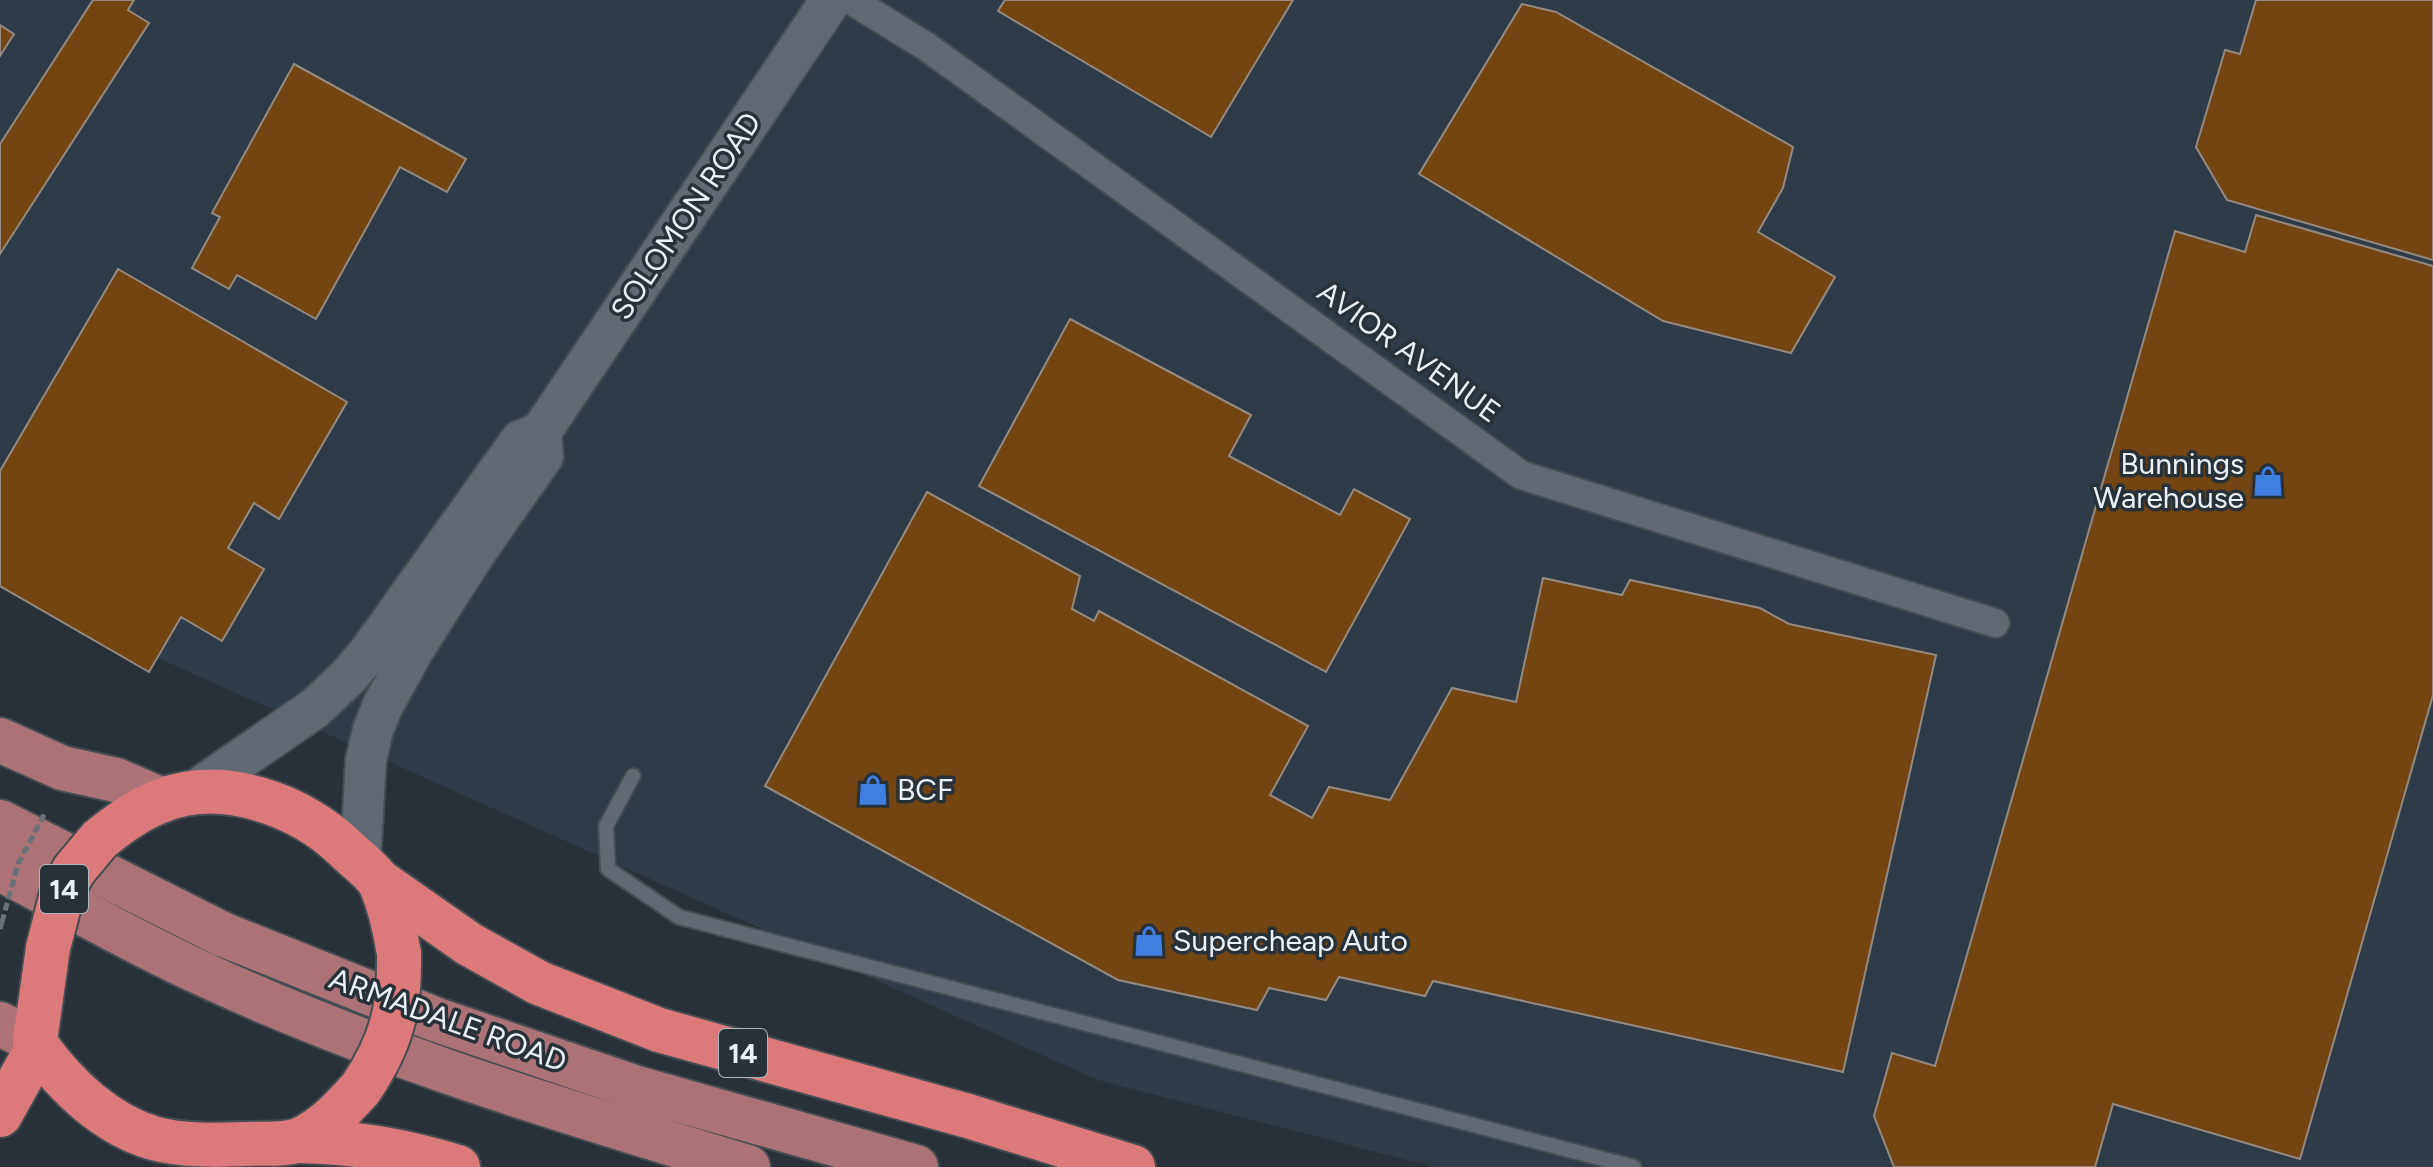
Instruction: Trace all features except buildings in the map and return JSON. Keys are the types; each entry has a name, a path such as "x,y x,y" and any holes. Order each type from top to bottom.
{"highway":[{"name":"14","path":"0,1115 63,890 74,870 99,840 124,820 177,796 242,795 277,804 330,833 369,872 469,944 539,983 659,1030 968,1116 1133,1167"},
{"name":"14","path":"220,1167 261,1155 319,1130 340,1113 381,1060 391,1030 399,982 399,954 395,932 369,872"},
{"name":"14","path":"24,1038 100,1111 152,1138 225,1144 348,1142 458,1167"}],"main road":[{"name":"SOLOMON ROAD","path":"177,796 315,708 370,651 520,441 541,432 816,7"},
{"name":"SOLOMON ROAD","path":"369,872 366,760 373,730 414,649 475,553 543,456 541,432"},
{"path":"0,740 62,768 177,796"},
{"name":"ARMADALE ROAD","path":"0,822 222,934 437,1020 640,1089 916,1167"},
{"name":"ARMADALE ROAD","path":"0,869 188,967 355,1038 528,1100 748,1167"}],"street":[{"name":"AVIOR AVENUE","path":"851,0 927,47 1521,475 1995,623"}],"lane":[{"path":"633,776 606,826 608,869 679,917 1634,1167"}],"path":[{"path":"1,926 18,864 45,813"}],"shaded area":[{"path":"0,0 2433,0 2433,1167 1434,1167 1098,1080 0,587"}],"place":[{"name":"Bunnings Warehouse","path":"2268,481"},
{"name":"BCF","path":"873,790"},
{"name":"Supercheap Auto","path":"1149,941"}]}
